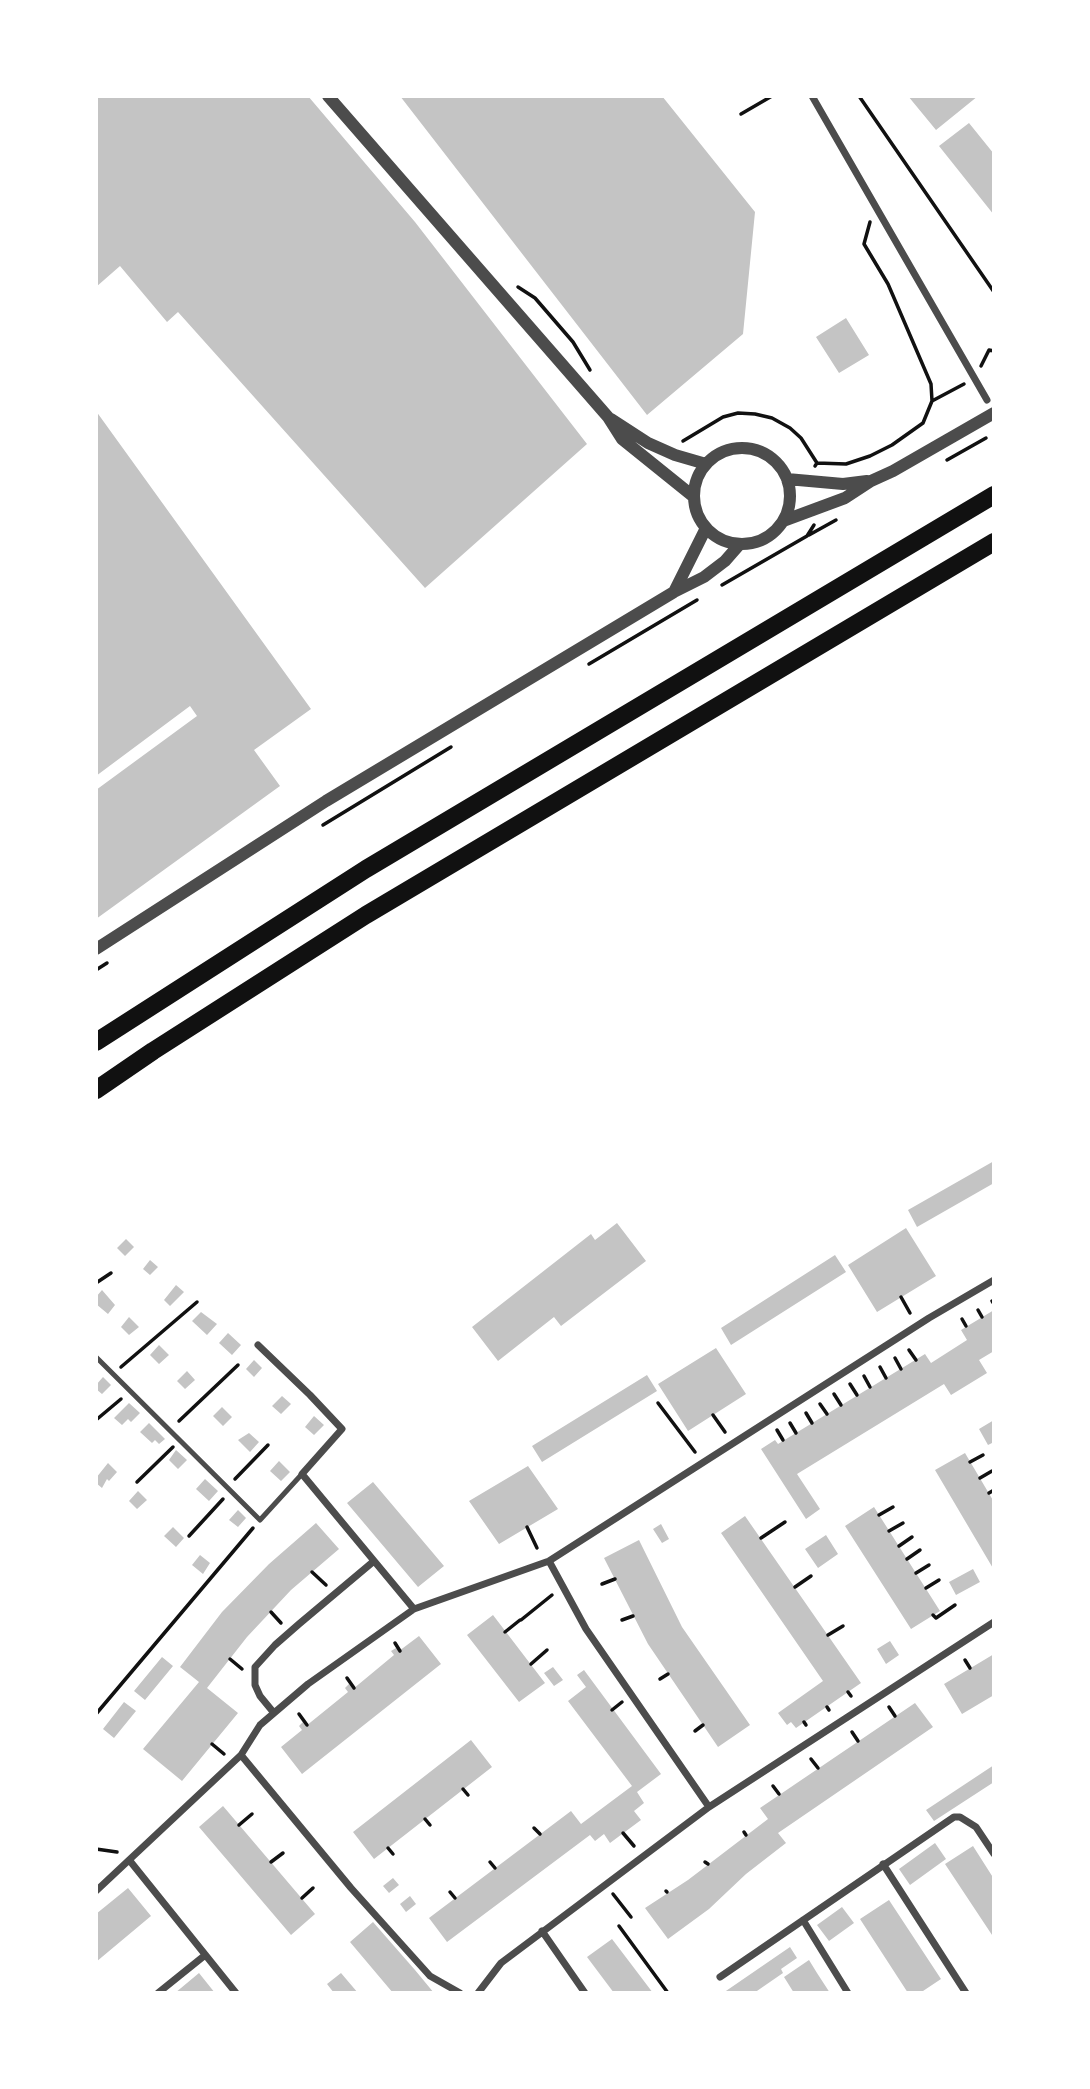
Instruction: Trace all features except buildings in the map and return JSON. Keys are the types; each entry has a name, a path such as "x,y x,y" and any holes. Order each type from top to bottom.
{"highway":[{"path":"96,1042 366,869 994,495"},
{"path":"96,1090 366,915 994,542"}],"street":[{"path":"328,96 608,417 622,439 694,497"},
{"path":"812,96 987,400"},
{"path":"783,521 845,498 870,481 893,471 994,412"},
{"path":"608,417 648,443 706,464"},
{"path":"751,449 763,453 773,460 787,479 789,508 783,521 775,532 752,544 739,545 715,536 706,528 695,508 695,485 706,464 727,451 751,449"},
{"path":"787,479 843,484 870,481"},
{"path":"674,592 706,528"},
{"path":"96,949 326,801 674,592 704,577 739,545"},
{"path":"96,1891 241,1755 260,1725 308,1684 414,1609 549,1560 735,1440 994,1280"},
{"path":"258,1345 342,1429 302,1474 414,1609"},
{"path":"549,1560 586,1629 709,1807"},
{"path":"274,1713 255,1685 255,1667 291,1631 374,1561"},
{"path":"478,1993 501,1963 709,1807 994,1622"},
{"path":"241,1755 351,1888 430,1976 460,1993"},
{"path":"720,1977 954,1817 960,1817 976,1827 994,1854"},
{"path":"130,1861 236,1993"},
{"path":"883,1864 966,1993"},
{"path":"803,1920 848,1993"},
{"path":"542,1931 585,1993"},
{"path":"158,1993 204,1956"}],"lane":[{"path":"96,1357 260,1520 302,1474"}],"path":[{"path":"740,114 772,96"},
{"path":"859,96 994,292"},
{"path":"817,463 846,464 870,456 918,427 928,414 932,401 931,384 888,284 864,244 875,203"},
{"path":"514,284 535,298 573,342 594,377"},
{"path":"932,401 975,378 989,350 994,351"},
{"path":"674,442 689,439 723,417 738,413 755,414 772,418 790,428 809,449 817,463"},
{"path":"813,483 813,468 817,463"},
{"path":"715,589 807,536 813,528 814,511"},
{"path":"582,668 703,596"},
{"path":"320,826 458,743"},
{"path":"96,970 115,958"},
{"path":"96,1283 111,1273"},
{"path":"901,1297 911,1313"},
{"path":"113,1374 197,1302"},
{"path":"978,1310 982,1317"},
{"path":"962,1319 967,1326"},
{"path":"909,1350 916,1360"},
{"path":"895,1358 901,1369"},
{"path":"170,1430 238,1365"},
{"path":"880,1367 886,1378"},
{"path":"864,1376 870,1387"},
{"path":"850,1384 857,1395"},
{"path":"96,1420 130,1391"},
{"path":"834,1394 841,1405"},
{"path":"819,1402 827,1414"},
{"path":"658,1403 695,1452"},
{"path":"805,1411 812,1423"},
{"path":"713,1415 725,1432"},
{"path":"788,1421 796,1433"},
{"path":"775,1428 783,1440"},
{"path":"137,1482 180,1441"},
{"path":"189,1536 268,1445"},
{"path":"970,1462 983,1455"},
{"path":"980,1478 992,1471"},
{"path":"989,1493 994,1490"},
{"path":"879,1515 893,1507"},
{"path":"96,1714 260,1520"},
{"path":"761,1538 785,1522"},
{"path":"889,1531 903,1522"},
{"path":"527,1527 537,1548"},
{"path":"899,1546 912,1537"},
{"path":"907,1559 920,1550"},
{"path":"916,1573 929,1564"},
{"path":"312,1572 328,1587"},
{"path":"794,1587 811,1576"},
{"path":"602,1584 614,1579"},
{"path":"926,1588 939,1580"},
{"path":"506,1632 562,1586"},
{"path":"933,1615 936,1618 955,1605"},
{"path":"271,1612 282,1624"},
{"path":"622,1620 633,1616"},
{"path":"828,1635 843,1626"},
{"path":"395,1643 400,1651"},
{"path":"531,1664 547,1650"},
{"path":"230,1659 248,1674"},
{"path":"965,1660 970,1668"},
{"path":"660,1679 668,1674"},
{"path":"347,1678 354,1688"},
{"path":"612,1710 622,1702"},
{"path":"889,1707 895,1716"},
{"path":"299,1714 307,1725"},
{"path":"695,1731 703,1725"},
{"path":"852,1732 858,1741"},
{"path":"212,1744 226,1755"},
{"path":"811,1759 818,1768"},
{"path":"773,1786 779,1794"},
{"path":"463,1789 468,1795"},
{"path":"239,1825 252,1814"},
{"path":"425,1819 430,1825"},
{"path":"534,1828 540,1834"},
{"path":"623,1833 634,1846"},
{"path":"387,1848 393,1854"},
{"path":"96,1849 111,1850 130,1861"},
{"path":"271,1863 283,1853"},
{"path":"489,1862 495,1868"},
{"path":"605,1884 631,1917"},
{"path":"302,1898 313,1888"},
{"path":"450,1892 455,1898"},
{"path":"619,1926 668,1993"}]}
